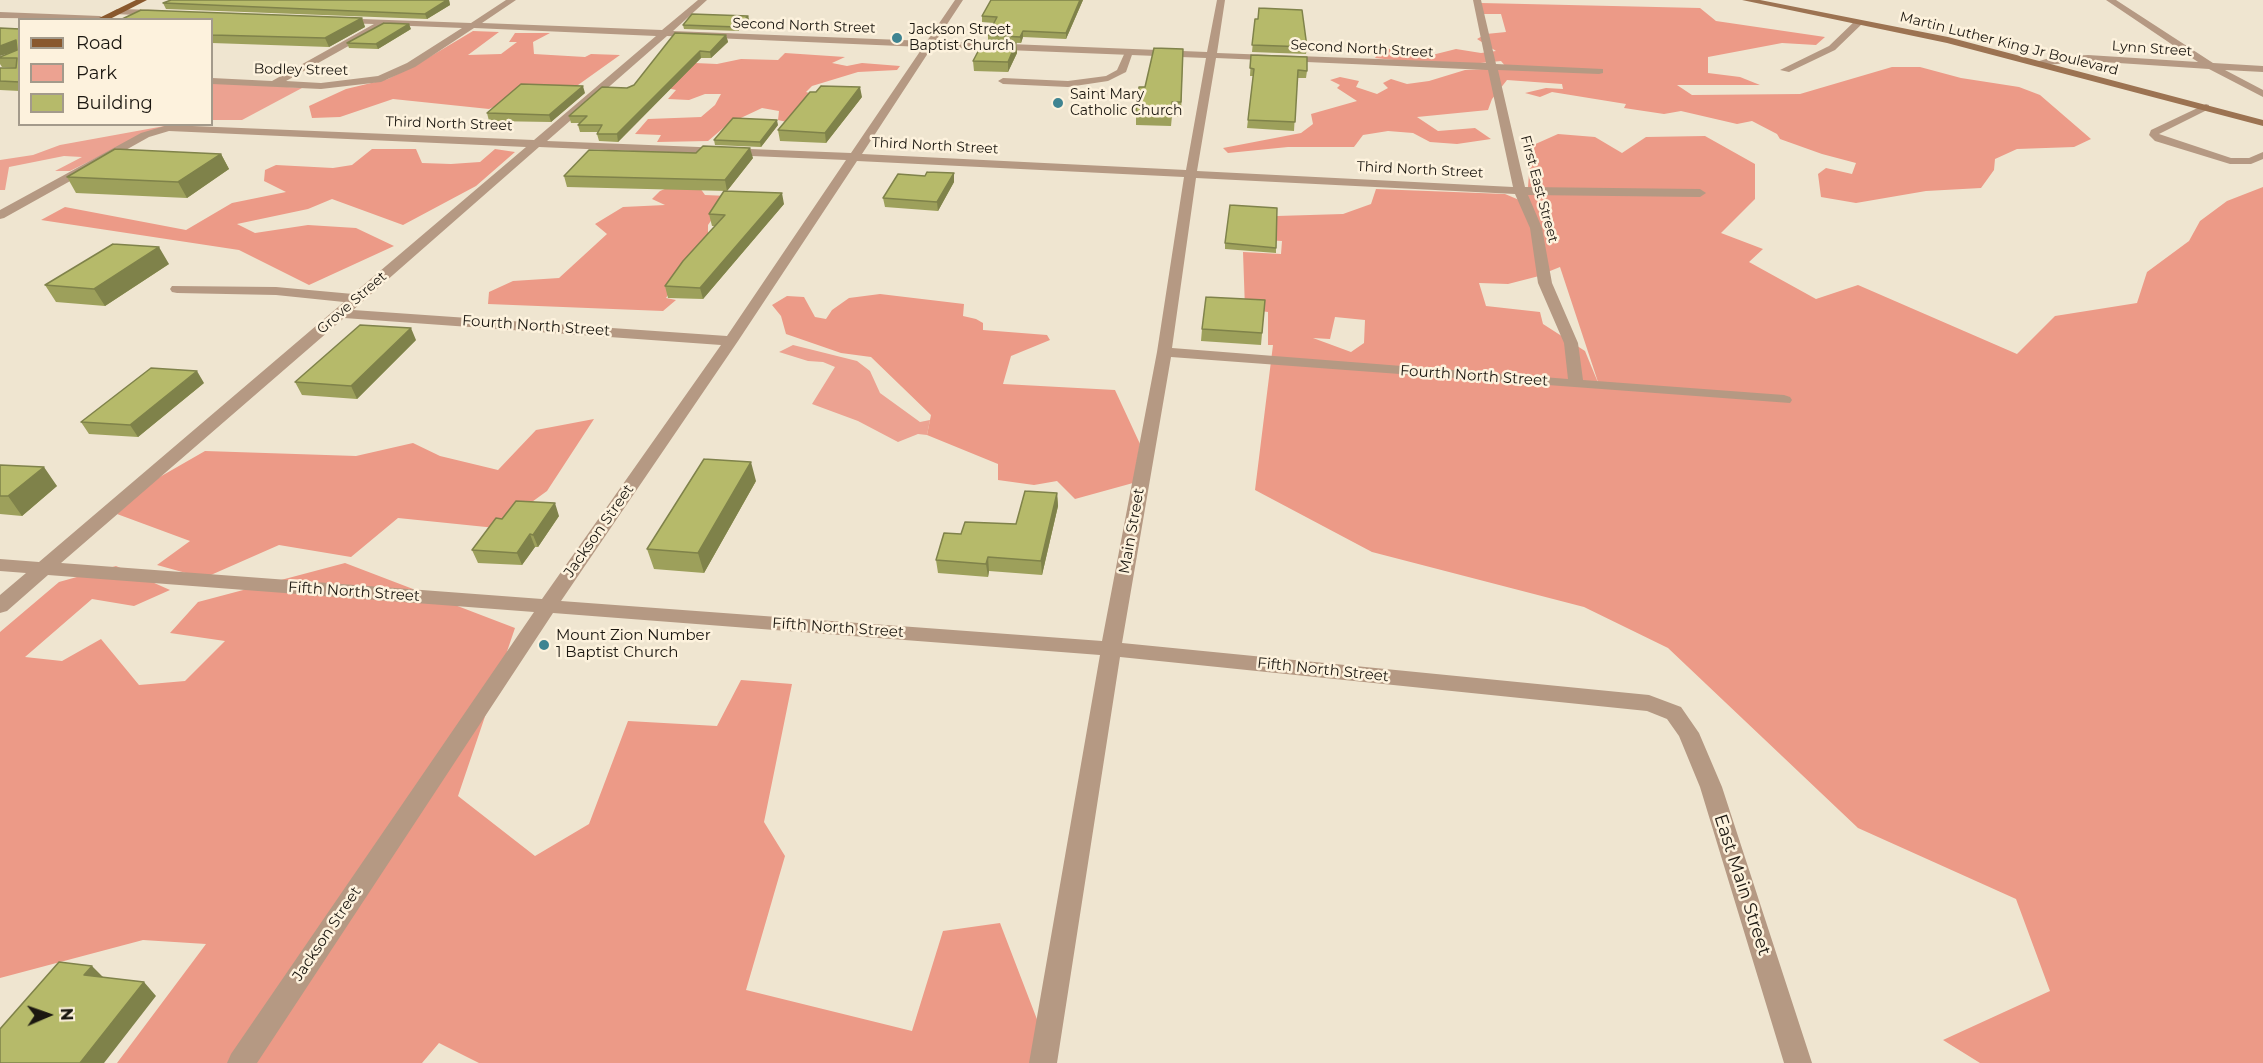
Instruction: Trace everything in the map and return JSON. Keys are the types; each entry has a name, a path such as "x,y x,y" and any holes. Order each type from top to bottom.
{"main road":[{"path":"102,18 143,0"}],"street":[{"name":"Bodley Street","path":"213,81 344,85 381,79 411,65 512,0"},
{"name":"Grove Street","path":"0,606 703,0"},
{"name":"Jackson Street","path":"241,1063 547,607 731,341 959,0"},
{"name":"Main Street","path":"1043,1063 1111,649 1164,352 1191,173 1221,0"},
{"name":"First East Street","path":"1477,0 1520,191 1536,228 1545,283 1571,343 1576,384"},
{"name":"Martin Luther King Jr Boulevard","path":"1746,0 1948,40 2263,123"},
{"path":"2110,0 2213,67 2263,94"},
{"path":"117,12 175,14"},
{"path":"0,15 75,18"},
{"name":"Second North Street","path":"326,20 1493,68 1599,70"},
{"path":"273,84 384,22"},
{"path":"1785,70 1832,48 1859,22"},
{"name":"Lynn Street","path":"2040,64 2053,60 2088,58 2263,69"},
{"name":"Third North Street","path":"6,208 145,135 168,128 855,157 1520,191 1700,194"},
{"path":"0,215 6,208"},
{"path":"177,289 276,291 357,299"},
{"name":"Fourth North Street","path":"340,313 731,341"},
{"name":"Fourth North Street","path":"1164,352 1784,400"},
{"name":"Fifth North Street","path":"0,565 1111,649 1649,703 1674,713"},
{"name":"East Main Street","path":"1674,713 1688,733 1711,787 1798,1063"}],"lane":[{"path":"1003,81 1068,84 1108,78 1121,72 1129,52"},
{"path":"2206,107 2155,132 2154,135 2159,139 2230,161 2251,161 2263,155"}],"green space":[{"path":"213,82 302,88 242,120 213,120"},
{"path":"167,126 144,134 70,171 55,171 82,157 64,156 9,167 5,190 0,190 0,160 33,155 60,145"},
{"path":"793,345 857,361 870,371 880,393 920,422 930,420 927,435 918,434 898,442 858,421 812,404 835,367 779,352"}],"shaded area":[{"path":"1481,3 1700,8 1716,21 1825,37 1816,45 1782,43 1708,57 1708,73 1740,77 1760,85 1677,85 1692,95 1800,94 1892,67 1920,67 1961,78 2019,87 2040,95 2091,139 2074,147 2017,149 1995,159 1994,170 1981,188 1926,191 1856,203 1821,197 1818,174 1826,168 1852,174 1856,163 1780,139 1777,134 1752,121 1737,124 1681,111 1664,114 1624,108 1626,104 1552,92 1540,97 1525,93 1546,88 1563,89 1562,84 1507,80 1492,99 1488,110 1417,117 1438,131 1475,128 1491,139 1457,144 1430,142 1413,133 1388,131 1363,135 1354,147 1288,147 1228,153 1223,148 1301,133 1313,124 1311,114 1357,101 1337,88 1340,85 1330,80 1340,77 1359,81 1356,87 1377,94 1388,88 1383,83 1391,79 1407,84 1429,81 1465,70 1507,68 1501,61 1450,66 1375,58 1382,47 1398,51 1418,48 1432,55 1456,49 1481,53 1496,51 1477,39 1486,34 1506,32 1501,14 1481,14"},
{"path":"473,31 499,32 468,55 501,54 517,42 509,42 515,33 550,33 533,42 534,54 585,57 591,54 620,55 571,90 534,89 489,109 393,99 340,117 312,118 309,106 346,89 388,79"},
{"path":"785,53 845,57 832,63 847,66 862,63 900,66 897,70 858,72 812,86 806,92 819,96 791,123 778,120 779,111 762,108 728,124 708,141 657,142 661,135 635,134 648,119 701,117 715,105 721,94 705,94 689,100 668,99 676,90 667,88 695,63 717,64 741,59 778,60"},
{"path":"1558,134 1595,137 1622,153 1646,137 1705,136 1755,164 1755,199 1721,233 1763,249 1749,262 1816,299 1858,285 2017,354 2055,316 2137,303 2147,272 2189,241 2200,221 2227,201 2263,187 2263,1063 1980,1063 1943,1040 2050,991 2016,899 1858,828 1668,648 1584,607 1372,552 1255,490 1273,345 1268,345 1268,312 1245,309 1243,252 1281,254 1282,241 1249,239 1276,223 1277,216 1343,214 1371,204 1376,189 1505,194 1524,202 1543,275 1508,284 1479,283 1486,306 1540,312 1543,324 1585,351 1599,385 1560,267 1545,273 1527,201 1531,146","holes":["1335,317 1365,320 1364,343 1351,352 1313,338 1330,339"]},
{"path":"372,149 416,149 422,163 451,164 480,162 495,149 515,152 476,186 403,225 332,199 308,209 237,224 255,233 308,225 356,228 394,246 309,285 239,250 41,220 65,207 186,230 232,203 286,192 264,181 265,170 276,165 333,168 352,165"},
{"path":"674,185 700,188 705,195 728,196 708,225 708,245 688,265 666,298 676,300 663,311 488,304 489,292 513,281 559,278 607,234 595,224 623,207 665,205 652,199 660,191"},
{"path":"880,294 964,304 963,316 983,323 983,330 1047,335 1050,340 1011,356 1003,384 1115,390 1140,444 1133,483 1075,499 1057,481 1034,485 998,480 998,464 927,435 931,415 871,357 841,353 786,334 781,316 772,305 787,296 804,297 815,317 826,319 832,310 849,298"},
{"path":"594,419 547,491 496,528 398,518 351,557 279,545 204,578 157,565 190,541 117,514 151,482 205,451 356,456 413,443 440,456 498,470 536,430"},
{"path":"345,563 515,628 458,796 535,856 589,824 628,721 717,726 741,680 792,684 764,822 785,856 746,990 912,1031 943,931 1000,923 1038,1022 1031,1063 479,1063 439,1043 422,1063 117,1063 206,944 143,940 0,978 0,632 59,582 116,566 170,590 134,606 92,599 25,657 62,661 101,639 139,685 185,681 225,641 170,633 198,602"}],"building":[{"path":"171,0 447,0 425,14 163,3"},
{"path":"991,0 1080,0 1066,33 1023,31 1020,37 988,35 997,17 982,16"},
{"path":"1259,8 1302,10 1307,47 1252,45 1255,19 1258,19"},
{"path":"141,10 362,18 325,38 213,35 213,18 124,18"},
{"path":"692,14 748,16 737,27 683,25"},
{"path":"384,23 409,24 376,44 347,43"},
{"path":"0,28 18,29 18,82 0,81 0,68 16,68 17,58 0,57 17,50 16,40 0,46"},
{"path":"675,33 726,35 710,52 700,51 617,134 597,134 602,125 578,125 587,116 569,116 602,87 627,88 634,85"},
{"path":"983,42 1016,43 1008,62 973,61"},
{"path":"1154,48 1183,49 1181,102 1172,102 1172,112 1136,111 1139,87 1145,87"},
{"path":"1251,55 1307,57 1307,71 1298,70 1295,122 1248,120 1254,69 1250,68"},
{"path":"521,84 583,86 549,115 487,113"},
{"path":"821,86 860,87 825,133 778,130 810,92 816,92"},
{"path":"733,118 777,120 760,142 714,140"},
{"path":"703,146 750,148 725,180 564,176 589,150 696,153"},
{"path":"115,149 221,154 178,182 67,177"},
{"path":"927,172 954,173 937,202 883,198 898,174 925,176"},
{"path":"724,191 782,193 700,288 665,286 683,261 725,215 709,214"},
{"path":"1230,205 1277,208 1276,248 1225,243"},
{"path":"113,244 159,247 94,289 45,285"},
{"path":"1206,297 1265,300 1262,333 1202,329"},
{"path":"360,325 411,328 351,386 295,382"},
{"path":"151,368 197,371 130,425 81,422"},
{"path":"704,459 751,462 698,553 647,549"},
{"path":"0,465 44,467 8,496 0,496"},
{"path":"1025,491 1057,493 1041,561 988,557 986,564 936,560 944,533 961,534 965,522 1016,524"},
{"path":"516,501 555,503 533,535 530,534 517,553 472,550 496,518 502,519"},
{"path":"59,962 92,966 84,975 144,982 80,1063 0,1063 0,1029"}],"place":[{"name":"Jackson Street Baptist Church","path":"897,38"},
{"name":"Saint Mary Catholic Church","path":"1058,103"},
{"name":"Mount Zion Number 1 Baptist Church","path":"544,645"}]}
